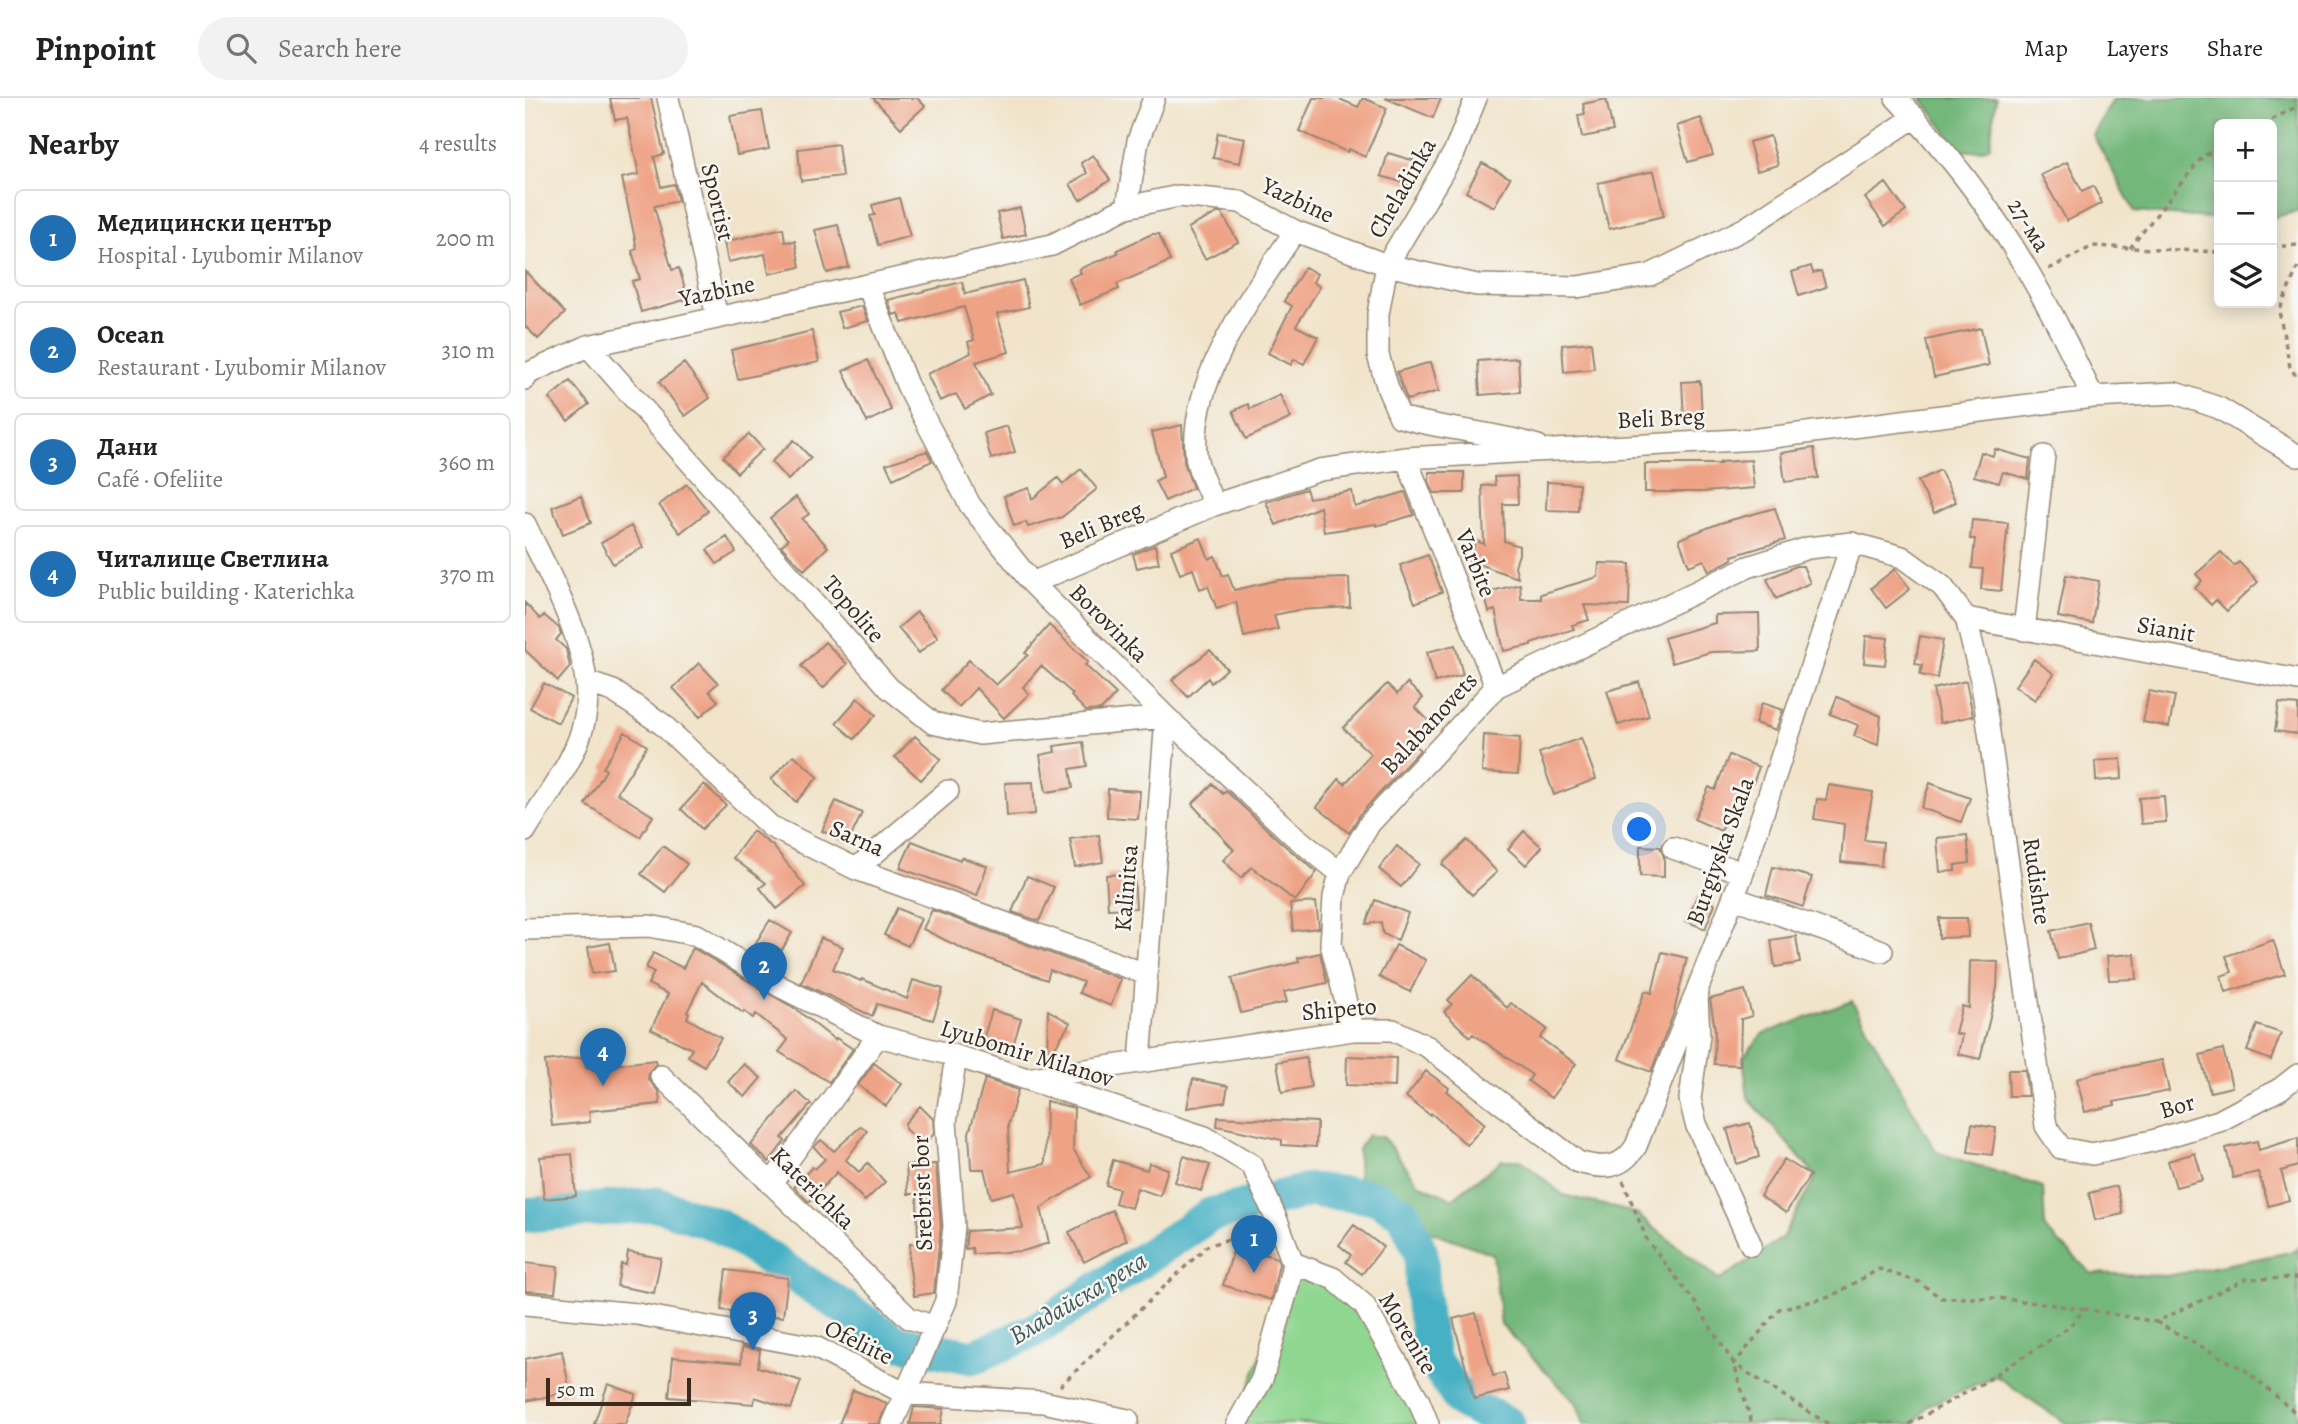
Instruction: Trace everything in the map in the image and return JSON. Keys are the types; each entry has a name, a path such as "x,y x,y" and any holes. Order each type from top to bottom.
{"street":[{"name":"Sportist","path":"668,98 717,317"},
{"path":"1126,208 1138,141 1154,98"},
{"name":"Cheladinka","path":"1387,265 1455,151 1476,98"},
{"name":"27-ма","path":"1896,98 1915,117 1983,202 2031,278 2093,397"},
{"name":"Yazbine","path":"525,379 530,373 588,346 1052,246 1126,208 1179,196 1240,202 1295,232 1387,265 1478,285 1577,287 1650,275 1747,228 1915,117"},
{"path":"1214,505 1196,456 1199,406 1232,328 1295,232"},
{"path":"1387,265 1378,314 1378,355 1400,417 1431,426 1508,436 1552,451"},
{"name":"Borovinka","path":"868,286 907,385 970,505 1032,583 1166,718 1293,835 1340,873"},
{"name":"Topolite","path":"588,346 889,688 933,723 980,734 1166,718"},
{"name":"Beli Breg","path":"1032,583 1214,505 1320,470 1406,458 1758,439 2093,397 2175,393 2219,408 2298,456"},
{"path":"2024,629 2044,456"},
{"name":"Varbite","path":"1406,458 1496,687"},
{"path":"525,524 573,627 586,682 586,717 572,754 525,831"},
{"path":"1852,543 1902,557 1942,586 1966,618"},
{"name":"Balabanovets","path":"1353,1030 1331,944 1333,897 1340,873 1370,823 1496,687 1748,567 1808,548 1852,543"},
{"name":"Burgiyska Skala","path":"1616,1164 1629,1157 1636,1146 1696,988 1734,898 1852,543"},
{"name":"Sianit","path":"1966,618 2298,680"},
{"name":"Rudishte","path":"1966,618 1982,684 2046,1126 2061,1148"},
{"name":"Sarna","path":"586,682 613,691 662,724 770,826 856,869 1146,974"},
{"name":"Kalinitsa","path":"1140,1062 1166,718"},
{"path":"856,869 948,791"},
{"path":"1673,848 1743,873"},
{"path":"1734,898 1882,951"},
{"name":"Lyubomir Milanov","path":"525,929 649,926 697,935 781,987 878,1036 956,1056 1205,1137 1252,1164 1293,1263"},
{"path":"1696,988 1699,1035 1690,1098 1696,1124 1751,1245"},
{"name":"Shipeto","path":"1026,1079 1353,1030 1393,1030 1428,1047 1578,1162 1594,1166 1616,1164"},
{"path":"771,1184 878,1036"},
{"name":"Srebrist bor","path":"904,1393 946,1301 954,1226 946,1122 956,1056"},
{"name":"Bor","path":"2061,1148 2092,1154 2218,1121 2280,1089 2298,1075"},
{"name":"Katerichka","path":"661,1076 909,1318 935,1327"},
{"path":"1237,1424 1262,1379 1289,1287 1293,1263"},
{"name":"Morenite","path":"1293,1263 1333,1278 1364,1305 1419,1401 1428,1424"},
{"name":"Ofeliite","path":"525,1304 637,1314 815,1347 904,1393 1043,1402 1128,1420"},
{"path":"892,1424 904,1393"}],"path":[{"path":"2273,119 2298,106"},
{"path":"2130,248 2203,156 2214,150"},
{"path":"2277,247 2298,245"},
{"path":"2031,278 2093,246 2214,252"},
{"path":"2298,267 2279,311 2290,366 2298,379"},
{"path":"1616,1164 1647,1240 1694,1301 1734,1364 1752,1424"},
{"path":"1043,1402 1207,1246 1275,1215"},
{"path":"1734,1364 1779,1309 1830,1297 1879,1269 1919,1282 1941,1298 1998,1298 2085,1309 2156,1322 2245,1370 2298,1415"},
{"path":"2156,1322 2246,1279 2298,1278"},
{"path":"1909,1424 1980,1384 2068,1328 2085,1309"},
{"path":"1734,1364 1828,1424"}],"green space":[{"path":"1921,98 1996,98 1990,146 1980,151 1961,151"},
{"path":"2114,98 2298,98 2298,211 2277,217 2277,119 2214,119 2214,219 2135,212 2093,135"},
{"path":"1852,1001 1936,1152 2043,1187 2045,1229 2091,1273 2167,1276 2296,1251 2298,1247 2298,1424 2067,1424 1996,1376 1928,1405 1914,1424 1584,1424 1577,1404 1501,1325 1493,1254 1359,1205 1358,1149 1368,1135 1383,1137 1419,1184 1452,1199 1502,1160 1521,1160 1563,1195 1635,1213 1720,1280 1782,1238 1816,1176 1748,1098 1743,1057 1763,1034"},
{"path":"1293,1263 1364,1305 1428,1424 1237,1424"}],"building":[{"path":"610,98 651,98 664,154 654,157 661,187 674,184 678,201 654,206 672,270 679,268 688,299 641,312 632,281 640,279 632,251 637,249 622,178 639,174 627,118 615,120"},
{"path":"873,98 917,98 925,106 901,128"},
{"path":"1313,98 1337,98 1358,107 1363,98 1387,108 1365,157 1299,131"},
{"path":"1385,98 1441,98 1433,118"},
{"path":"1606,99 1613,131 1582,137 1578,115 1585,114 1583,104"},
{"path":"762,111 769,149 737,155 730,116"},
{"path":"1701,118 1713,155 1688,162 1677,126"},
{"path":"1218,133 1245,138 1240,163 1213,158"},
{"path":"1770,136 1778,165 1757,171 1749,142"},
{"path":"838,144 842,176 801,181 798,149"},
{"path":"1388,153 1415,161 1408,184 1381,176"},
{"path":"1093,155 1110,180 1080,200 1070,184 1087,173 1081,163"},
{"path":"2067,162 2082,191 2093,186 2102,203 2067,221 2041,175"},
{"path":"1482,163 1510,178 1494,207 1466,192"},
{"path":"1654,171 1664,216 1609,229 1598,183"},
{"path":"1886,183 1906,211 1885,226 1865,198"},
{"path":"899,198 910,236 878,245 870,216 875,215 872,205"},
{"path":"1020,208 1026,234 1003,239 997,213"},
{"path":"1222,213 1238,242 1205,259 1188,228"},
{"path":"838,225 849,267 827,273 815,230"},
{"path":"783,228 785,242 795,241 800,267 769,274 765,254 728,262 724,242"},
{"path":"1152,234 1159,234 1170,261 1117,284 1119,289 1080,305 1069,278 1081,273 1079,269 1118,253 1117,250"},
{"path":"1811,266 1813,273 1821,271 1826,287 1799,296 1792,272"},
{"path":"1305,267 1317,274 1313,282 1320,287 1296,326 1318,337 1304,364 1294,359 1291,365 1268,353 1292,306 1284,301"},
{"path":"525,271 565,313 538,339 525,326"},
{"path":"1023,280 1029,307 997,314 1009,352 976,362 991,395 965,409 956,394 940,401 927,374 971,353 968,342 974,340 964,307 902,323 899,313 893,315 888,300 962,282 965,294"},
{"path":"862,306 868,321 842,328 837,312"},
{"path":"1981,328 1989,365 1934,377 1926,340"},
{"path":"812,331 819,362 738,379 731,350"},
{"path":"1591,342 1594,369 1564,372 1562,345"},
{"path":"1518,358 1520,392 1480,395 1478,361"},
{"path":"868,360 891,410 867,422 843,371"},
{"path":"1431,362 1439,391 1407,400 1397,372"},
{"path":"684,363 710,398 685,416 659,382"},
{"path":"570,381 589,404 568,421 549,398"},
{"path":"1700,381 1702,418 1684,419 1682,382"},
{"path":"1280,395 1291,418 1246,439 1233,411 1248,404 1250,409"},
{"path":"1182,425 1184,462 1193,488 1165,501 1155,481 1163,477 1152,432"},
{"path":"1007,426 1015,452 991,459 984,433"},
{"path":"749,434 763,449 737,473 723,457"},
{"path":"794,440 811,458 788,480 771,462"},
{"path":"1814,448 1818,478 1785,482 1781,453"},
{"path":"1995,449 2030,459 2028,479 2003,472 1999,483 1974,476 1981,452 1993,456"},
{"path":"927,451 932,461 893,479 886,464"},
{"path":"1751,460 1754,488 1703,492 1645,492 1645,464 1720,464"},
{"path":"1081,469 1097,489 1062,517 1028,527 1026,522 1014,526 1004,496 1029,488 1032,499 1058,478 1063,484"},
{"path":"1940,470 1956,502 1934,513 1918,481"},
{"path":"1429,472 1464,472 1464,493 1434,493 1429,482"},
{"path":"1517,476 1518,504 1503,504 1504,541 1519,546 1515,566 1518,578 1469,561 1476,541 1484,544 1482,486 1495,485 1494,477"},
{"path":"1547,482 1579,484 1578,511 1546,510"},
{"path":"687,484 708,511 680,533 659,505"},
{"path":"1306,489 1309,498 1352,491 1355,507 1405,492 1414,515 1376,526 1324,532 1320,507 1276,525 1266,502"},
{"path":"581,496 591,523 563,534 552,507"},
{"path":"796,497 809,514 802,519 828,547 804,570 781,546 788,540 770,518"},
{"path":"1775,508 1785,540 1732,556 1733,559 1709,571 1704,560 1689,566 1679,539 1720,523"},
{"path":"1972,520 2008,523 2001,591 1981,589 1983,569 1972,568 1975,539 1970,539"},
{"path":"631,526 643,547 613,564 601,543"},
{"path":"727,537 736,552 717,564 707,550"},
{"path":"1201,538 1209,559 1215,556 1223,576 1228,574 1234,590 1278,580 1349,578 1350,607 1298,610 1274,615 1278,629 1244,637 1236,602 1217,609 1208,586 1200,589 1193,569 1180,574 1171,550"},
{"path":"1155,545 1159,563 1137,568 1133,554"},
{"path":"2221,552 2234,566 2239,562 2258,582 2227,611 2216,600 2211,605 2195,588 2202,581 2196,574"},
{"path":"1428,555 1442,592 1415,603 1400,565"},
{"path":"1599,563 1630,564 1629,606 1584,605 1589,620 1572,625 1574,629 1531,645 1504,651 1495,610 1489,612 1484,593 1520,584 1521,599 1541,599 1541,594 1598,577"},
{"path":"1796,566 1803,566 1810,583 1776,599 1767,579"},
{"path":"1895,569 1910,589 1886,608 1871,588"},
{"path":"2066,575 2099,581 2092,623 2058,617"},
{"path":"525,603 540,619 544,615 559,628 561,634 556,640 566,649 570,667 558,681 525,650"},
{"path":"917,612 938,637 919,653 898,628"},
{"path":"1759,614 1760,651 1711,652 1672,663 1664,638 1715,623 1715,615"},
{"path":"1049,625 1088,662 1085,665 1116,694 1101,710 1086,711 1071,696 1073,694 1041,666 1023,687 1029,694 1004,718 976,688 959,707 941,690 969,660 996,685 1028,655 1025,653"},
{"path":"1866,636 1888,638 1885,665 1864,663"},
{"path":"1920,636 1943,640 1937,678 1920,675 1922,665 1915,664"},
{"path":"825,642 847,664 823,688 801,666"},
{"path":"1455,645 1463,675 1435,682 1427,652"},
{"path":"1210,650 1227,669 1211,683 1208,678 1188,697 1172,680"},
{"path":"2034,659 2054,674 2035,700 2015,686"},
{"path":"699,663 718,683 709,691 718,701 700,717 673,688"},
{"path":"1966,681 1973,716 1940,723 1933,689"},
{"path":"1639,682 1649,716 1618,725 1607,691"},
{"path":"544,683 571,698 558,723 530,708"},
{"path":"1407,683 1423,698 1415,707 1430,722 1411,742 1420,750 1360,814 1349,833 1317,807 1339,779 1345,784 1371,754 1343,728 1387,684 1397,694"},
{"path":"2149,691 2175,696 2169,727 2143,722"},
{"path":"1837,697 1881,716 1878,745 1854,736 1858,725 1830,714"},
{"path":"858,698 876,715 854,739 836,723"},
{"path":"1762,703 1783,710 1776,730 1755,723"},
{"path":"2279,703 2298,705 2298,734 2275,731"},
{"path":"625,732 647,746 617,793 653,816 640,837 585,804"},
{"path":"1484,735 1520,738 1518,774 1482,772"},
{"path":"915,736 941,759 921,780 895,757"},
{"path":"1581,738 1596,779 1554,795 1539,753"},
{"path":"1083,742 1087,766 1070,769 1073,788 1046,792 1040,755 1055,752 1054,746"},
{"path":"794,755 818,777 796,802 771,779"},
{"path":"1729,755 1759,767 1753,783 1744,780 1721,831 1694,819 1709,787 1715,790"},
{"path":"2121,759 2122,779 2096,781 2095,761"},
{"path":"1033,782 1035,814 1007,816 1005,783"},
{"path":"1930,783 1970,798 1961,822 1921,808"},
{"path":"704,784 726,805 702,829 681,809"},
{"path":"1213,784 1223,794 1226,791 1317,872 1295,901 1252,867 1241,878 1223,860 1234,850 1192,804"},
{"path":"1829,785 1873,792 1864,840 1883,842 1881,866 1841,862 1844,824 1814,819 1817,799 1826,800"},
{"path":"1108,789 1140,791 1138,819 1107,817"},
{"path":"2164,796 2166,822 2141,824 2139,798"},
{"path":"836,801 862,813 848,843 822,831"},
{"path":"753,831 773,846 805,886 777,909 760,888 766,883 733,858"},
{"path":"1524,831 1542,847 1526,865 1508,849"},
{"path":"1099,835 1103,862 1075,867 1070,839"},
{"path":"1967,835 1970,863 1955,865 1955,871 1940,872 1937,838"},
{"path":"1467,840 1497,872 1472,895 1442,864"},
{"path":"912,841 960,860 961,857 987,866 977,896 900,868"},
{"path":"663,846 687,864 665,892 641,874"},
{"path":"1397,846 1419,864 1401,887 1379,869"},
{"path":"1640,846 1660,847 1664,857 1664,877 1640,876"},
{"path":"1773,867 1812,877 1803,907 1766,895"},
{"path":"1134,874 1136,908 1108,909 1106,875"},
{"path":"1027,876 1054,887 1039,921 1012,912"},
{"path":"1697,896 1715,904 1705,929 1686,921"},
{"path":"1375,900 1408,913 1398,940 1383,934 1381,922 1366,924"},
{"path":"1316,902 1319,928 1293,931 1290,904"},
{"path":"897,908 921,919 908,946 884,935"},
{"path":"932,910 1121,979 1111,1006 1079,993 1083,982 1050,970 1047,980 967,951 923,929"},
{"path":"1939,918 1967,918 1968,937 1939,938"},
{"path":"770,920 792,933 772,966 750,952"},
{"path":"2088,922 2094,950 2058,959 2051,931"},
{"path":"1796,936 1800,963 1775,967 1771,940"},
{"path":"821,938 843,947 833,969 861,981 862,979 907,999 913,980 943,989 933,1020 877,1004 872,1016 801,983"},
{"path":"2273,940 2285,974 2226,992 2221,976 2232,972 2226,956"},
{"path":"610,943 615,971 592,974 588,947"},
{"path":"1396,945 1426,960 1410,992 1379,977"},
{"path":"693,948 797,1010 835,1040 836,1038 853,1049 829,1082 779,1052 788,1040 756,1014 753,1018 744,1011 743,1013 702,982 687,1012 687,1018 721,1038 704,1066 688,1056 692,1049 651,1029 668,994 648,984 654,972 646,968 653,953 683,968"},
{"path":"1662,952 1687,958 1674,1012 1651,1072 1619,1059 1645,991 1652,993"},
{"path":"1320,953 1327,983 1284,992 1287,1002 1241,1013 1232,978 1299,962 1298,958"},
{"path":"2135,954 2137,979 2109,980 2107,956"},
{"path":"1970,961 1998,962 1997,988 1980,1059 1958,1054 1962,1035 1955,1033 1962,1006 1969,1008"},
{"path":"1472,975 1507,1008 1511,1003 1547,1029 1540,1038 1576,1064 1551,1098 1528,1081 1532,1075 1473,1034 1470,1037 1444,1012 1452,1004 1448,1000"},
{"path":"1745,990 1752,1016 1741,1019 1740,1065 1714,1064 1715,1030 1710,999"},
{"path":"992,1010 1021,1019 1011,1052 982,1043"},
{"path":"1048,1010 1070,1023 1047,1060"},
{"path":"2257,1025 2281,1033 2271,1060 2247,1051"},
{"path":"2223,1049 2232,1087 2210,1092 2200,1055"},
{"path":"1347,1056 1396,1058 1395,1087 1346,1085"},
{"path":"584,1057 586,1068 655,1060 656,1064 649,1072 648,1079 659,1092 660,1104 589,1111 590,1122 552,1126 545,1061"},
{"path":"1306,1057 1311,1087 1282,1092 1277,1062"},
{"path":"2162,1060 2169,1091 2114,1102 2115,1105 2085,1112 2077,1079"},
{"path":"874,1063 902,1084 886,1106 858,1085"},
{"path":"744,1064 761,1078 745,1097 728,1082"},
{"path":"2008,1070 2025,1070 2028,1096 2009,1096"},
{"path":"1426,1071 1449,1088 1447,1091 1485,1124 1467,1145 1431,1113 1430,1115 1406,1097"},
{"path":"985,1079 1018,1090 1008,1125 1010,1172 1045,1164 1046,1101 1074,1108 1073,1149 1091,1177 1041,1208 1049,1243 1023,1251 973,1254 972,1248 965,1249 967,1231 1023,1228 1014,1192 991,1198 984,1169 971,1169 969,1133"},
{"path":"1193,1079 1228,1086 1225,1102 1187,1108"},
{"path":"796,1091 811,1104 782,1138 785,1141 769,1162 751,1145"},
{"path":"920,1106 933,1119 934,1134 923,1145 905,1129 905,1123"},
{"path":"1218,1117 1317,1122 1316,1147 1282,1145 1282,1140 1217,1126"},
{"path":"1750,1123 1759,1157 1737,1164 1727,1129"},
{"path":"1972,1124 1996,1128 1992,1155 1968,1152"},
{"path":"861,1126 867,1131 846,1160 859,1172 868,1163 885,1182 865,1201 837,1172 809,1202 794,1187 812,1167 815,1169 825,1159 814,1147 821,1140 834,1151"},
{"path":"2298,1138 2298,1166 2281,1171 2289,1200 2269,1206 2258,1172 2233,1178 2226,1148 2257,1141 2259,1150"},
{"path":"2195,1153 2203,1180 2176,1187 2168,1161"},
{"path":"572,1154 576,1196 544,1199 540,1157"},
{"path":"1184,1156 1210,1165 1201,1191 1175,1182"},
{"path":"1784,1159 1810,1175 1786,1213 1760,1196"},
{"path":"1113,1160 1147,1170 1149,1163 1168,1169 1160,1196 1137,1188 1131,1208 1115,1203 1119,1189 1106,1185"},
{"path":"936,1164 941,1226 934,1293 914,1296 909,1262 910,1244 918,1244 917,1194 908,1194 906,1165"},
{"path":"2117,1186 2123,1214 2095,1220 2089,1193"},
{"path":"1112,1210 1127,1240 1084,1262 1069,1232"},
{"path":"1354,1225 1383,1247 1362,1274 1346,1262 1351,1255 1339,1245"},
{"path":"628,1252 661,1258 654,1293 617,1286 621,1264 626,1265"},
{"path":"1233,1252 1255,1260 1258,1252 1277,1258 1279,1264 1271,1300 1223,1285"},
{"path":"525,1263 558,1267 555,1293 525,1291"},
{"path":"726,1270 788,1278 783,1317 721,1310"},
{"path":"1476,1313 1493,1376 1504,1373 1509,1390 1474,1399 1453,1319"},
{"path":"742,1347 760,1350 758,1367 801,1381 791,1409 755,1397 754,1404 669,1397 673,1357 741,1363"},
{"path":"562,1351 570,1392 525,1401 525,1359"},
{"path":"608,1384 636,1394 625,1424 594,1424"},
{"path":"853,1390 887,1403 879,1424 839,1424"},
{"path":"914,1407 944,1409 941,1424 910,1424"}],"waterway":[{"name":"Владайска река","path":"525,1215 657,1204 718,1225 896,1342 973,1357 1036,1330 1210,1215 1310,1190 1375,1197 1404,1214 1421,1253 1423,1307 1433,1359 1462,1402 1508,1424"}],"place":[{"name":"Ocean","path":"764,1000"},
{"name":"Читалище Светлина","path":"603,1086"},
{"name":"Медицински център","path":"1254,1273"},
{"name":"Дани","path":"753,1350"}]}
